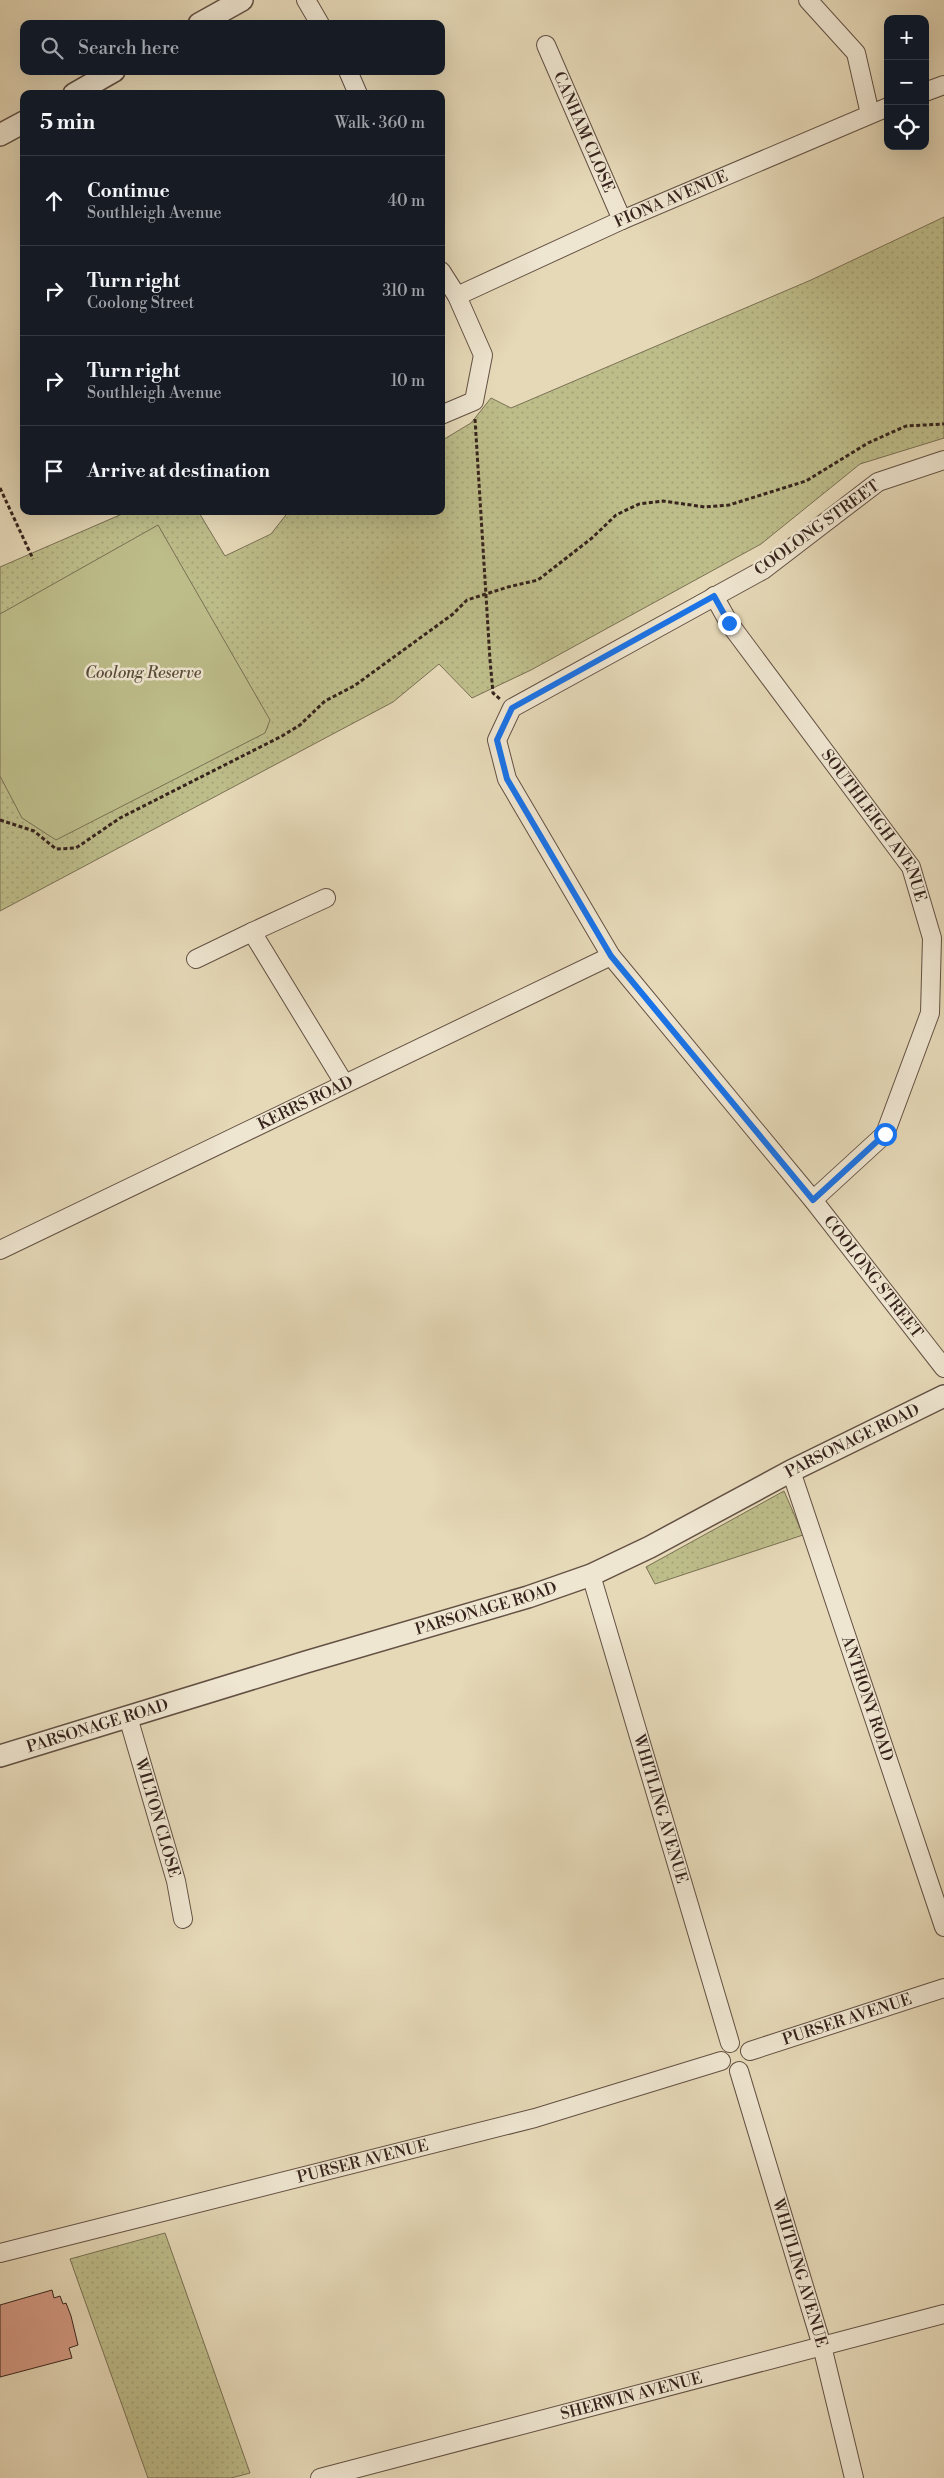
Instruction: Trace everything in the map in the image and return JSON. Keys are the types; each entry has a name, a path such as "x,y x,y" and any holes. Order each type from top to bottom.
{"street":[{"path":"206,20 242,0"},
{"path":"306,0 318,20"},
{"path":"808,0 856,53 870,114"},
{"name":"CANHAM CLOSE","path":"546,45 622,220"},
{"path":"81,90 107,75"},
{"path":"350,75 356,90"},
{"path":"929,91 944,85"},
{"name":"FIONA AVENUE","path":"457,296 622,220 884,109"},
{"path":"0,135 20,124"},
{"path":"445,277 457,296 483,356 474,401 445,413"},
{"name":"COOLONG STREET","path":"944,460 878,482 780,558 512,708 497,740 507,779 611,956 813,1200 944,1368"},
{"name":"SOUTHLEIGH AVENUE","path":"714,596 729,623 911,867 932,938 930,1013 885,1134 813,1200"},
{"path":"196,959 326,898"},
{"path":"252,932 344,1083"},
{"name":"KERRS ROAD","path":"0,1250 611,956"},
{"name":"PARSONAGE ROAD","path":"0,1756 306,1662 528,1597 591,1575 791,1471 944,1396"},
{"name":"ANTHONY ROAD","path":"791,1471 944,1927"},
{"name":"WHITLING AVENUE","path":"591,1575 730,2043"},
{"name":"WILTON CLOSE","path":"128,1717 176,1880 183,1918"},
{"name":"PURSER AVENUE","path":"750,2051 944,1988"},
{"path":"730,2043 741,2043 750,2051 749,2063 740,2070 728,2069 721,2061 722,2050 730,2043"},
{"name":"PURSER AVENUE","path":"0,2253 535,2118 721,2061"},
{"name":"WHITLING AVENUE","path":"740,2070 822,2346 854,2478"},
{"name":"SHERWIN AVENUE","path":"320,2478 944,2314"}],"path":[{"path":"474,401 493,694 512,708"},
{"path":"0,820 34,831 56,849 76,848 120,818 282,736 300,725 325,701 354,686 453,614 467,600 538,580 592,538 616,515 639,504 663,501 705,507 729,505 806,481 868,442 906,426 944,424"},
{"path":"0,488 33,559"}],"green space":[{"name":"Coolong Reserve","path":"944,217 944,438 860,464 761,544 531,670 472,698 439,664 393,702 0,911 0,567 120,515 200,515 225,556 271,534 286,515 445,515 445,439 471,423 491,398 511,408 811,280"},
{"path":"158,525 270,720 265,733 56,840 22,818 0,776 0,614"},
{"path":"784,1491 803,1535 655,1584 646,1567"},
{"path":"165,2233 250,2473 231,2478 148,2478 70,2259"}],"building":[{"path":"52,2290 54,2298 60,2296 63,2304 66,2303 71,2316 78,2345 69,2348 72,2358 0,2377 0,2305"}],"route":[{"path":"729,623 714,596 512,708 497,740 507,779 611,956 813,1200 885,1134"}]}
